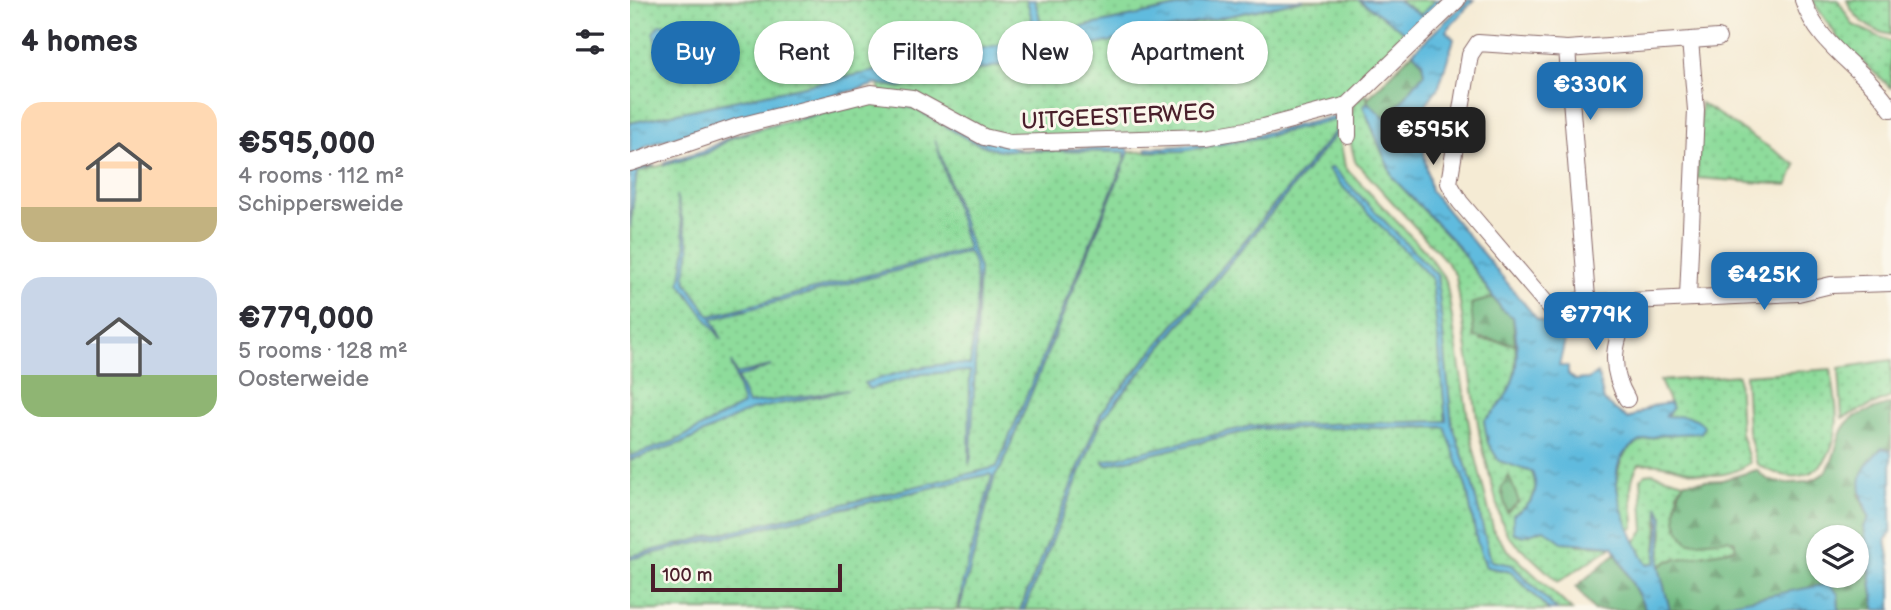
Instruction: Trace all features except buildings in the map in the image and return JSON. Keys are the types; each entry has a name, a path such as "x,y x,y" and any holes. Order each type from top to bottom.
{"street":[{"name":"UITGEESTERWEG","path":"631,162 739,126 871,93 912,98 984,137 1030,145 1205,137 1264,127 1348,105 1457,0"},
{"path":"1803,0 1814,24 1829,45 1873,85 1891,109"},
{"path":"1718,38 1566,49 1478,43 1470,55 1449,183 1460,202 1551,309 1587,298 1596,302 1798,293 1831,285 1891,283"},
{"path":"1688,296 1696,110 1690,40"},
{"path":"1566,49 1587,298"},
{"path":"1348,105 1348,136"},
{"path":"1627,399 1618,383 1613,361 1617,339 1632,301"}],"green space":[{"path":"630,0 1027,0 1033,21 997,21 997,45 983,48 983,21 868,21 868,73 854,76 854,21 754,21 754,84 815,84 630,123"},
{"path":"1035,0 1209,0 1093,25 1093,21 1040,21"},
{"path":"1303,0 1359,0 1410,36 1342,100 1200,135 1007,139 880,91 878,84 900,87 914,84 983,84 983,69 997,66 997,84 1093,84 1093,45 1107,42 1107,84 1268,84 1268,21 1206,21"},
{"path":"1397,0 1435,0 1421,15"},
{"path":"1812,0 1838,0 1853,25 1891,42 1891,88 1841,42"},
{"path":"1847,0 1891,0 1891,35 1864,23"},
{"path":"1413,52 1422,62 1424,74 1396,108 1384,118 1367,102 1369,97"},
{"path":"1367,93 1367,102 1363,106 1393,178 1457,245 1493,298 1471,304 1481,340 1515,344 1514,377 1510,387 1500,405 1484,421 1488,443 1499,461 1532,472 1534,479 1533,498 1513,515 1513,532 1523,536 1544,529 1579,545 1613,546 1558,582 1508,536 1501,520 1480,437 1456,276 1446,261 1355,161 1350,140 1353,104"},
{"path":"876,101 914,108 971,141 996,150 1125,152 1125,159 997,467 630,556 630,228 637,172 707,153 733,137 768,126"},
{"path":"1701,103 1796,165 1788,185 1697,178"},
{"path":"1339,119 1339,127 1101,413 1020,610 959,610 995,475 1001,468 1129,152 1182,151 1267,136"},
{"path":"1342,127 1346,131 1340,139 1345,167 1424,250 1446,280 1471,437 1494,532 1507,549 1572,610 1557,610 1512,565 1491,561 1472,483 1452,424 1437,275 1329,170 1432,279 1446,421 1251,426 1103,462 1106,465 1255,429 1446,427 1467,490 1477,542 1486,567 1511,572 1549,610 1024,610 1102,419"},
{"path":"1493,298 1503,311 1513,317 1515,344 1474,337 1471,304"},
{"path":"1891,360 1891,397 1842,418 1839,368"},
{"path":"1831,369 1837,422 1826,458 1808,474 1797,476 1771,471 1757,464 1748,431 1745,375"},
{"path":"1738,375 1741,433 1750,463 1720,475 1639,464 1632,479 1634,527 1629,530 1621,509 1617,485 1621,461 1627,452 1643,440 1701,433 1665,416 1672,408 1660,381"},
{"path":"1891,404 1891,454 1890,450 1859,494 1869,518 1865,525 1806,525 1806,588 1869,588 1869,565 1875,610 1839,610 1838,594 1720,605 1720,610 1670,610 1659,567 1668,561 1735,549 1735,542 1728,539 1689,543 1683,537 1677,522 1676,505 1684,482 1722,480 1757,470 1773,482 1806,482 1819,477 1832,460 1843,429 1850,420 1864,412"},
{"path":"1652,473 1684,482 1677,493 1735,542 1735,549 1668,561 1659,567 1663,532 1659,510 1655,563 1647,565 1635,542 1644,531 1641,479 1645,474"},
{"path":"989,474 992,476 957,610 630,610 630,559"},
{"path":"1509,476 1519,502 1507,512 1501,489"},
{"path":"1616,553 1646,610 1594,610 1576,587"}],"water":[{"path":"1027,0 1035,0 1040,21 1032,21"},
{"path":"1209,0 1303,0 1206,21 1110,21"},
{"path":"1359,0 1397,0 1421,15 1435,0 1447,0 1410,36"},
{"path":"1468,0 1474,0 1446,31 1454,39 1439,86 1427,103 1424,153 1431,191 1537,319 1543,322 1570,318 1559,366 1568,366 1568,374 1575,380 1588,379 1598,373 1604,401 1628,419 1652,406 1670,403 1673,408 1666,416 1693,418 1704,427 1701,433 1660,436 1637,443 1624,454 1618,468 1620,502 1647,565 1655,563 1660,522 1658,506 1663,517 1659,567 1670,610 1646,610 1613,546 1562,542 1544,529 1523,536 1513,532 1513,515 1530,503 1535,492 1535,479 1532,472 1499,461 1488,443 1484,421 1504,398 1515,374 1517,347 1513,317 1503,311 1457,245 1393,178 1363,106 1368,102 1384,118 1396,108 1424,74 1422,62 1413,52"},
{"path":"1107,22 1107,42 1093,45 1093,25"},
{"path":"997,45 997,66 983,69 983,48"},
{"path":"868,73 868,84 878,84 665,140 647,146 630,160 630,123 814,84 854,84 854,76"},
{"path":"878,84 914,84 900,87"},
{"path":"869,100 900,101 1021,150 1127,147 1129,152 1001,468 995,475 959,610 962,584 992,476 989,474 630,559 630,556 997,467 1125,159 1125,152 996,150 971,141 914,108 876,101 780,123"},
{"path":"1340,115 1342,127 1102,419 1024,610 1020,610 1101,413 1339,127 1339,119 1267,136 1182,151 1147,151 1146,148 1220,141"},
{"path":"761,128 733,137 707,153 665,165 665,162 705,150 731,136"},
{"path":"935,139 979,269 969,464 970,371 922,374 869,389 864,383 930,366 970,365 976,291 969,252 712,319 722,340 680,283 686,247 676,195 690,249 685,275 687,283 710,316 968,249"},
{"path":"655,165 637,172 630,228 630,167"},
{"path":"1332,167 1437,275 1452,424 1472,483 1491,561 1512,565 1557,610 1549,610 1511,572 1486,567 1477,542 1467,490 1445,427 1255,429 1106,465 1103,461 1251,426 1446,421 1432,279 1341,185 1328,169"},
{"path":"731,362 736,374 771,366 737,378 748,404 848,390 751,410 687,441 630,460 630,456 675,441 743,405"},
{"path":"1882,448 1890,450 1891,533 1886,539 1891,570 1891,610 1875,610 1869,565 1869,525 1865,525 1869,517 1860,488 1863,472"},
{"path":"1807,588 1833,588 1838,594 1839,610 1720,610 1720,605"}]}
